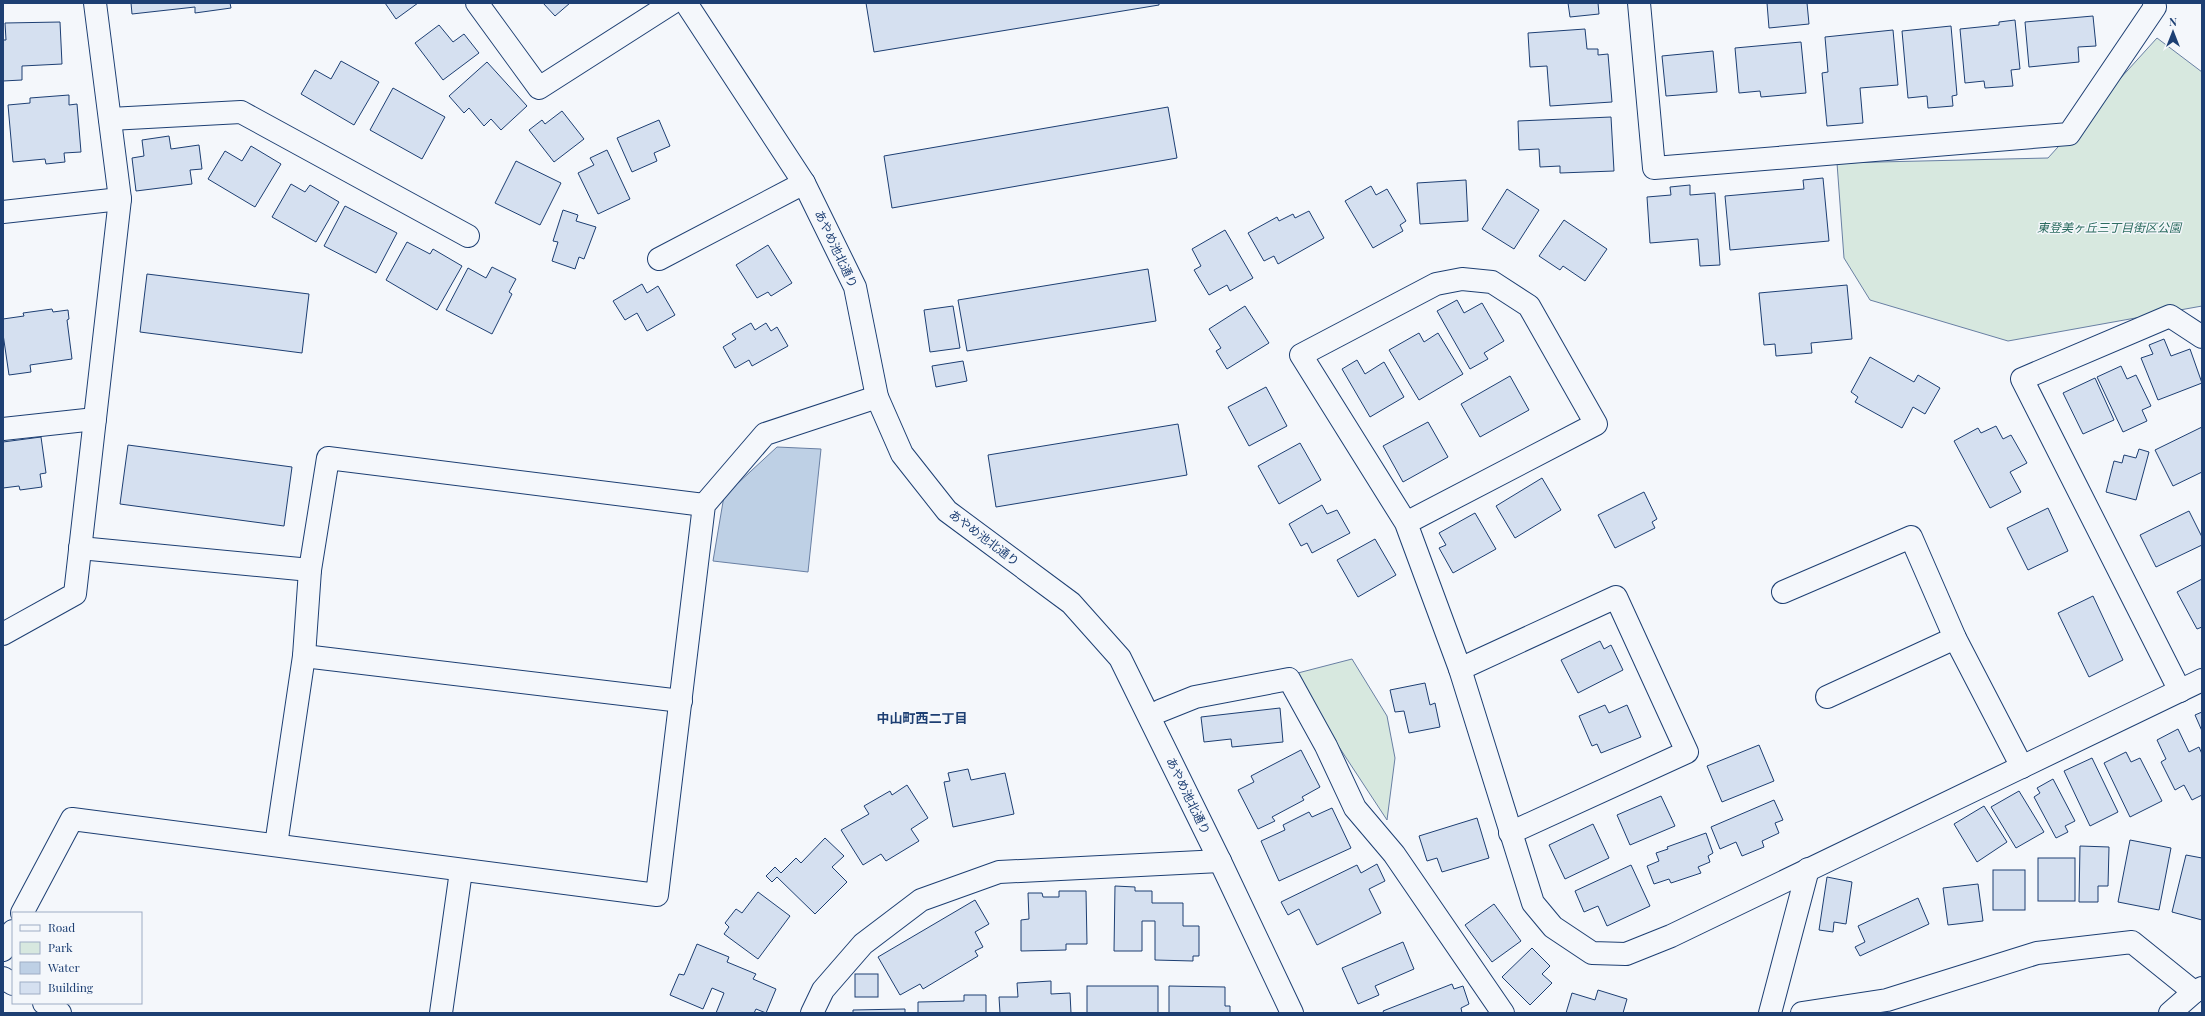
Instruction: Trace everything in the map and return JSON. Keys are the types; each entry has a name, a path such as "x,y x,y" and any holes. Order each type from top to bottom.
{"street":[{"path":"3,634 75,594 120,198 95,3"},
{"path":"477,3 539,88 672,3"},
{"name":"あやめ池北通り","path":"686,3 804,183 855,287 877,396 902,454 947,512 1071,603 1120,658 1220,860 1292,1013"},
{"path":"1639,3 1654,168 2069,134 2155,6 2154,3"},
{"path":"110,119 241,112 468,236"},
{"path":"659,259 804,183"},
{"path":"3,212 120,198"},
{"path":"1406,523 1596,424 1529,306 1492,282 1462,278 1436,284 1302,355 1406,523 1460,668 1533,903 1553,927 1592,953 1626,954 1671,936 2202,680"},
{"path":"2180,691 2022,379 2170,316 2202,336"},
{"path":"23,912 72,819 276,845 461,871 657,895 704,505 765,434 877,396"},
{"path":"3,429 95,419"},
{"path":"276,845 304,656 310,570 328,458 704,505"},
{"path":"1783,592 1911,537 1956,638 2022,767"},
{"path":"80,548 310,570"},
{"path":"1460,668 1616,597 1687,752 1510,833"},
{"path":"1827,697 1956,638"},
{"path":"304,656 681,701"},
{"path":"1160,711 1195,697 1289,679 1326,746 1355,808 1394,854 1503,1013"},
{"path":"812,1013 823,990 863,944 921,900 999,872 1220,860"},
{"path":"1770,1013 1808,869"},
{"path":"441,1013 461,871"},
{"path":"3,950 12,933"},
{"path":"1802,1013 1887,1000 2038,953 2132,942 2198,990 2170,1013"},
{"path":"3,978 12,983"},
{"path":"46,1004 60,1013"}],"green space":[{"name":"東登美ヶ丘三丁目街区公園","path":"2157,38 2202,72 2202,306 2008,341 1870,300 1844,258 1837,163 2048,158"},
{"path":"1352,659 1387,716 1395,758 1387,820 1318,715 1294,674"}],"water":[{"path":"777,447 821,449 808,572 713,561 724,496"}],"building":[{"path":"131,3 230,3 231,8 195,13 195,7 132,14"},
{"path":"385,3 418,3 396,19"},
{"path":"543,3 570,3 555,16"},
{"path":"866,3 1159,3 1159,5 874,52"},
{"path":"1568,3 1598,3 1599,14 1570,17"},
{"path":"1767,3 1807,3 1809,24 1769,28"},
{"path":"2093,16 2096,46 2078,47 2079,62 2029,67 2025,22"},
{"path":"2015,20 2020,69 2011,70 2013,86 1985,88 1984,81 1965,83 1960,29 1999,25 1999,22"},
{"path":"60,22 62,64 22,66 22,80 3,81 3,40 6,40 5,23"},
{"path":"439,25 453,42 464,34 479,53 443,80 415,43"},
{"path":"1951,26 1957,95 1952,96 1953,106 1928,108 1927,96 1908,98 1902,31"},
{"path":"1585,29 1587,49 1598,49 1598,55 1608,54 1612,102 1550,106 1547,66 1530,67 1528,33"},
{"path":"1893,30 1898,85 1860,88 1863,123 1827,126 1822,73 1828,72 1825,37"},
{"path":"1801,42 1806,93 1761,97 1760,91 1739,93 1735,48"},
{"path":"1713,51 1717,92 1666,96 1662,56"},
{"path":"341,61 379,82 354,125 301,94 315,70 331,79"},
{"path":"487,62 527,106 501,130 491,119 484,126 469,108 464,113 449,96"},
{"path":"393,88 445,117 422,159 370,130"},
{"path":"69,95 69,105 77,104 81,152 64,153 65,162 46,164 45,159 13,162 8,105 30,103 30,98"},
{"path":"1168,107 1177,158 892,208 884,156"},
{"path":"562,111 584,139 554,162 529,130 542,120 545,124"},
{"path":"1611,117 1614,171 1560,173 1560,166 1540,167 1539,149 1519,150 1518,121"},
{"path":"659,120 670,146 654,153 657,161 632,172 617,138"},
{"path":"169,136 171,149 199,145 202,169 190,170 192,184 136,191 132,158 144,156 142,140"},
{"path":"251,146 281,164 255,207 208,179 225,151 242,161"},
{"path":"607,150 630,199 598,214 578,173 594,165 590,158"},
{"path":"516,161 561,183 540,225 495,203"},
{"path":"1823,178 1829,241 1730,250 1725,196 1804,189 1803,180"},
{"path":"1466,180 1468,221 1420,224 1417,183"},
{"path":"291,184 305,192 310,185 339,202 316,242 272,217"},
{"path":"1690,185 1690,195 1715,193 1720,265 1700,266 1698,239 1650,243 1647,197 1671,195 1670,187"},
{"path":"1371,186 1376,195 1387,189 1406,221 1400,225 1403,231 1373,248 1345,201"},
{"path":"1507,189 1539,210 1514,249 1482,229"},
{"path":"345,206 397,233 376,273 324,246"},
{"path":"563,210 578,215 576,221 596,227 584,259 579,257 575,269 552,261 558,242 553,241"},
{"path":"1309,211 1324,238 1278,264 1274,256 1264,261 1248,233 1277,217 1279,221 1293,214 1295,218"},
{"path":"1564,220 1607,249 1585,281 1563,266 1560,270 1539,256"},
{"path":"1225,230 1253,278 1230,291 1227,285 1209,295 1194,270 1201,266 1192,249"},
{"path":"407,242 430,254 433,249 462,266 437,310 386,280"},
{"path":"768,245 792,283 771,296 768,292 757,298 736,265"},
{"path":"492,267 516,279 509,292 512,294 492,334 446,310 468,268 486,278"},
{"path":"1148,269 1156,321 967,351 958,300"},
{"path":"147,274 309,294 302,353 140,332"},
{"path":"642,284 647,293 658,286 675,315 647,331 637,313 625,320 613,301"},
{"path":"1847,285 1852,339 1811,343 1812,353 1776,356 1775,344 1764,345 1759,293"},
{"path":"1457,300 1464,313 1482,303 1504,341 1484,353 1488,359 1470,369 1437,311"},
{"path":"953,306 960,348 930,352 924,310"},
{"path":"1245,306 1269,343 1227,369 1216,351 1221,348 1209,329"},
{"path":"52,309 53,312 68,310 69,319 67,320 72,359 30,365 31,372 9,375 3,334 3,319 24,316 23,313"},
{"path":"751,323 755,330 766,323 771,331 777,327 788,346 752,366 749,360 735,368 723,347 736,339 732,334"},
{"path":"1419,333 1424,342 1438,333 1463,374 1419,400 1389,350"},
{"path":"2164,339 2171,356 2190,349 2202,383 2158,400 2141,358 2153,354 2149,345"},
{"path":"1870,357 1914,382 1918,375 1940,388 1925,414 1913,407 1902,428 1855,402 1858,397 1851,392"},
{"path":"1357,360 1365,374 1384,362 1404,397 1370,417 1342,369"},
{"path":"963,361 967,381 936,387 932,366"},
{"path":"2121,366 2127,379 2136,375 2151,406 2142,410 2147,421 2123,432 2097,377"},
{"path":"1510,376 1529,410 1480,437 1461,404"},
{"path":"2095,378 2114,420 2083,434 2063,393"},
{"path":"1266,387 1287,426 1249,446 1228,407"},
{"path":"1428,422 1448,457 1403,482 1383,446"},
{"path":"1178,424 1187,475 996,507 988,455"},
{"path":"1996,426 2003,439 2011,435 2027,463 2010,472 2021,492 1990,508 1954,441 1978,428 1981,433"},
{"path":"2202,427 2202,472 2173,486 2155,450"},
{"path":"41,437 46,473 40,474 42,487 20,490 19,486 3,488 3,442"},
{"path":"1300,443 1321,480 1279,504 1258,466"},
{"path":"128,445 292,467 284,526 120,504"},
{"path":"2139,449 2149,452 2136,500 2106,492 2114,461 2122,463 2124,455 2136,458"},
{"path":"1542,478 1561,510 1515,538 1496,506"},
{"path":"1644,492 1657,519 1652,522 1655,528 1615,548 1598,515"},
{"path":"1322,505 1327,514 1337,510 1350,533 1312,553 1307,543 1301,546 1289,524"},
{"path":"2048,508 2068,551 2028,570 2007,528"},
{"path":"2189,511 2202,537 2202,545 2156,567 2140,535"},
{"path":"1475,513 1496,549 1453,573 1439,548 1446,545 1439,533"},
{"path":"1375,539 1396,575 1358,597 1337,560"},
{"path":"2202,579 2202,627 2197,629 2177,592"},
{"path":"2093,596 2123,660 2089,677 2058,613"},
{"path":"1600,641 1604,649 1611,645 1623,670 1578,693 1561,660"},
{"path":"1425,683 1430,705 1435,703 1440,727 1409,733 1404,711 1395,712 1390,690"},
{"path":"1605,705 1609,713 1627,705 1641,737 1601,753 1597,744 1592,746 1579,716"},
{"path":"1280,708 1283,742 1232,747 1231,739 1204,742 1201,717"},
{"path":"2202,712 2202,731 2195,715"},
{"path":"2178,729 2189,752 2199,747 2202,754 2202,795 2192,800 2184,785 2175,790 2161,762 2166,759 2157,740"},
{"path":"1759,745 1774,781 1722,802 1707,766"},
{"path":"1301,750 1320,787 1302,797 1304,800 1272,817 1275,821 1258,829 1238,790 1254,782 1251,776"},
{"path":"2126,752 2131,762 2140,758 2162,801 2130,817 2104,763"},
{"path":"2092,758 2118,812 2090,826 2064,771"},
{"path":"968,769 971,780 1005,773 1014,814 953,827 944,782 950,781 948,773"},
{"path":"2053,779 2075,821 2065,826 2068,832 2056,838 2034,797 2040,793 2037,788"},
{"path":"907,785 928,818 911,829 919,841 886,861 881,854 863,865 841,830 869,814 864,806 890,791 892,795"},
{"path":"2019,791 2044,832 2016,848 1991,807"},
{"path":"1661,796 1675,826 1630,845 1617,815"},
{"path":"1774,800 1783,820 1775,823 1779,833 1762,841 1764,847 1742,856 1736,842 1720,849 1711,827"},
{"path":"1984,806 2007,842 1977,862 1954,824"},
{"path":"1332,808 1351,848 1279,881 1261,841 1285,830 1283,825 1309,812 1312,817"},
{"path":"1477,818 1489,858 1442,872 1437,858 1427,861 1419,836"},
{"path":"1593,824 1609,858 1565,879 1549,845"},
{"path":"1706,833 1713,853 1708,856 1710,862 1698,867 1701,873 1671,883 1669,879 1654,884 1647,866 1659,861 1656,853 1668,849 1667,847"},
{"path":"825,838 844,856 832,867 847,882 815,914 777,877 772,882 766,876 775,867 781,873 796,858 801,863"},
{"path":"2130,840 2171,848 2159,910 2118,902"},
{"path":"2080,846 2109,847 2108,886 2098,886 2098,902 2079,902"},
{"path":"2186,855 2202,858 2202,920 2172,912"},
{"path":"2038,858 2075,858 2075,901 2038,901"},
{"path":"1377,864 1385,881 1369,889 1381,913 1317,945 1299,909 1288,915 1281,902 1357,865 1361,873"},
{"path":"1631,865 1650,906 1607,926 1598,906 1584,912 1575,891"},
{"path":"1993,870 2025,870 2025,910 1993,910"},
{"path":"1827,877 1852,882 1846,924 1834,922 1833,932 1819,930"},
{"path":"1978,884 1983,921 1948,925 1943,888"},
{"path":"1115,886 1135,887 1135,891 1152,891 1152,903 1183,903 1183,926 1199,926 1199,956 1193,956 1193,961 1155,960 1155,921 1142,921 1142,951 1114,951"},
{"path":"1059,891 1086,891 1087,944 1066,944 1066,950 1021,951 1021,920 1029,919 1028,893 1042,893 1043,897 1059,897"},
{"path":"758,892 790,916 758,959 724,934 729,927 725,923 736,909 742,913"},
{"path":"1918,898 1929,924 1860,956 1855,947 1865,942 1858,926"},
{"path":"975,900 989,924 975,932 983,947 975,951 978,956 923,989 920,984 900,995 878,957"},
{"path":"1494,904 1521,941 1492,962 1465,925"},
{"path":"1403,942 1414,969 1375,986 1379,995 1358,1004 1342,968"},
{"path":"697,944 729,957 727,962 756,974 753,979 776,989 766,1013 756,1009 754,1013 716,1013 724,993 712,988 703,1009 670,995 679,974 684,975"},
{"path":"1532,948 1550,966 1542,974 1552,983 1530,1005 1502,977"},
{"path":"855,974 878,974 878,997 855,997"},
{"path":"1051,981 1051,994 1070,993 1071,1013 1000,1013 999,997 1018,997 1017,983"},
{"path":"1452,984 1454,989 1463,986 1469,1004 1461,1008 1462,1013 1384,1013 1383,1011"},
{"path":"1087,986 1158,986 1158,1013 1087,1013"},
{"path":"1169,986 1225,987 1225,1006 1230,1006 1230,1013 1169,1013"},
{"path":"1598,990 1627,999 1623,1013 1566,1013 1572,993 1595,1000"},
{"path":"964,995 986,995 986,1013 918,1013 918,1002 964,1001"},
{"path":"905,1009 905,1013 853,1013 853,1010"}],"district":[{"name":"中山町西二丁目","path":"922,718"}]}
